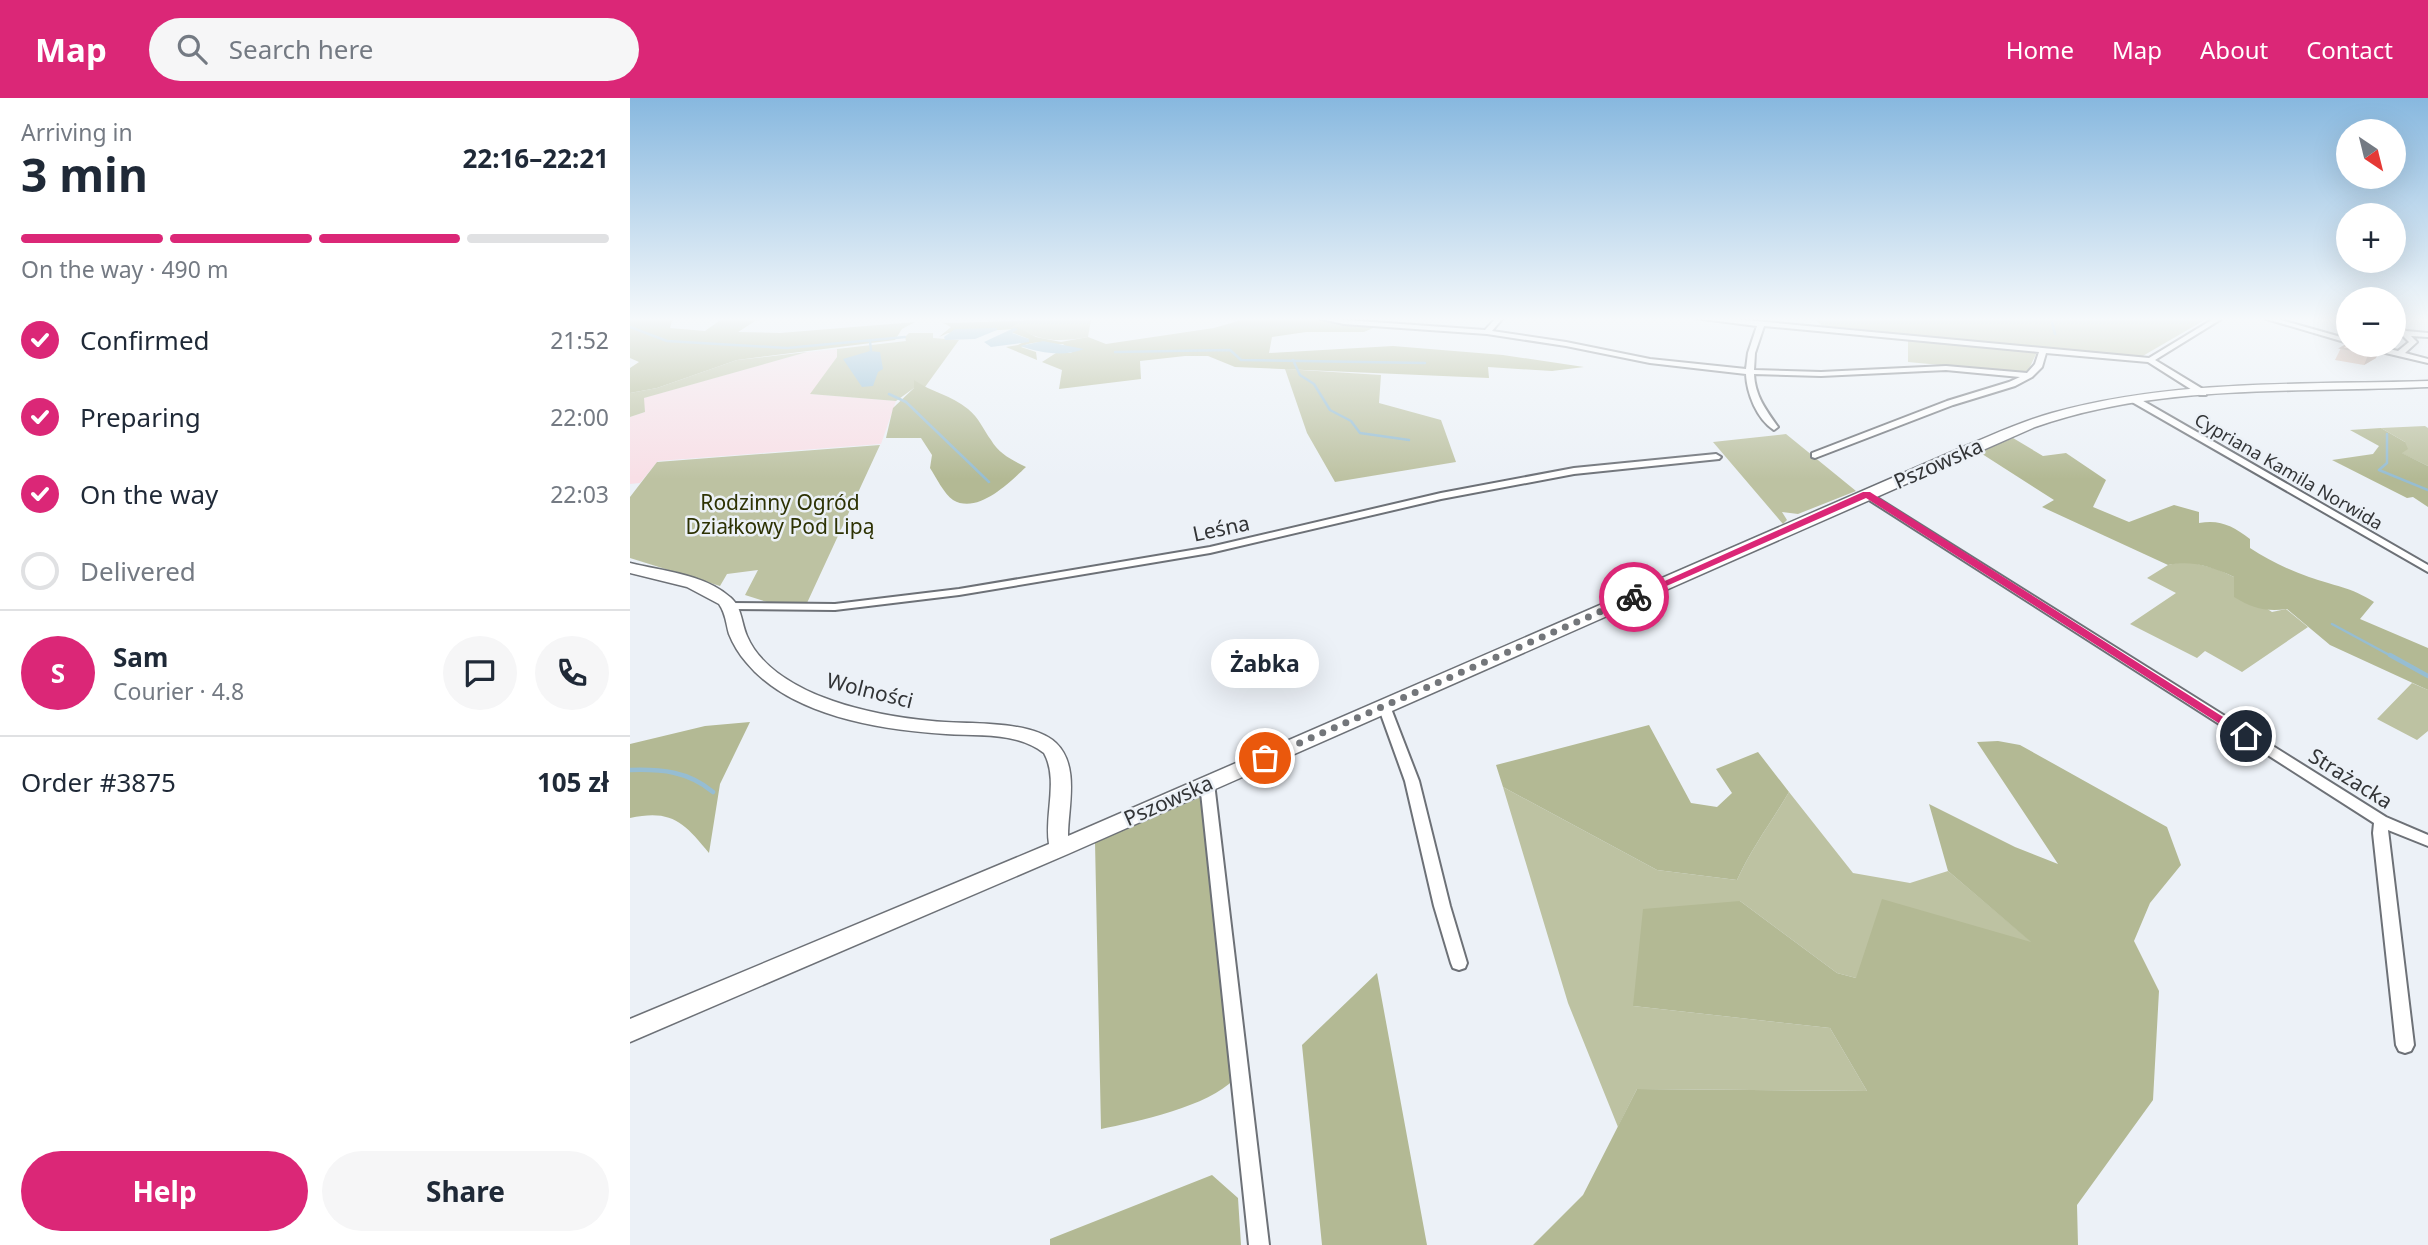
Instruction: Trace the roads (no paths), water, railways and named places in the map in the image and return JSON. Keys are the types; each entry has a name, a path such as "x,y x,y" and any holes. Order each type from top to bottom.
{"main road":[{"name":"Pszowska","path":"630,1031 1060,848 1866,494 2042,420 2135,400 2203,393 2425,386"},
{"path":"630,568 706,590 729,606"},
{"name":"Wolności","path":"729,606 738,637 748,653 778,682 823,704 896,722 1013,734 1051,749 1059,764 1056,817 1060,848"}],"street":[{"path":"1744,372 1821,374 1873,372"},
{"path":"1748,372 1751,391 1760,412 1773,427"},
{"path":"1988,372 2029,375"},
{"path":"1815,455 2032,372"},
{"path":"2169,372 2203,393"},
{"name":"Cypriana Kamila Norwida","path":"2135,400 2428,569"},
{"name":"Leśna","path":"729,606 835,607 958,592 1210,551 1430,498 1574,471 1717,457"},
{"name":"Strażacka","path":"1866,494 2381,821 2428,841"},
{"path":"1384,706 1412,781 1442,906 1459,963"},
{"path":"1207,783 1259,1245"},
{"path":"2381,821 2380,833 2404,1045"}],"water":[{"path":"852,372 879,372 873,386 862,387"}],"waterway":[{"path":"1298,372 1314,384 1330,410 1351,421 1360,433 1409,440"},
{"path":"889,394 906,402 989,482"},
{"path":"2387,434 2387,463 2379,470 2428,490"},
{"path":"2332,624 2393,657"},
{"path":"2390,655 2428,676"},
{"path":"630,770 674,773 694,780 713,792"}],"place":[{"name":"Żabka","path":"1265,758"}],"park label":[{"name":"Rodzinny Ogród Działkowy Pod Lipą","path":"780,514"}]}
